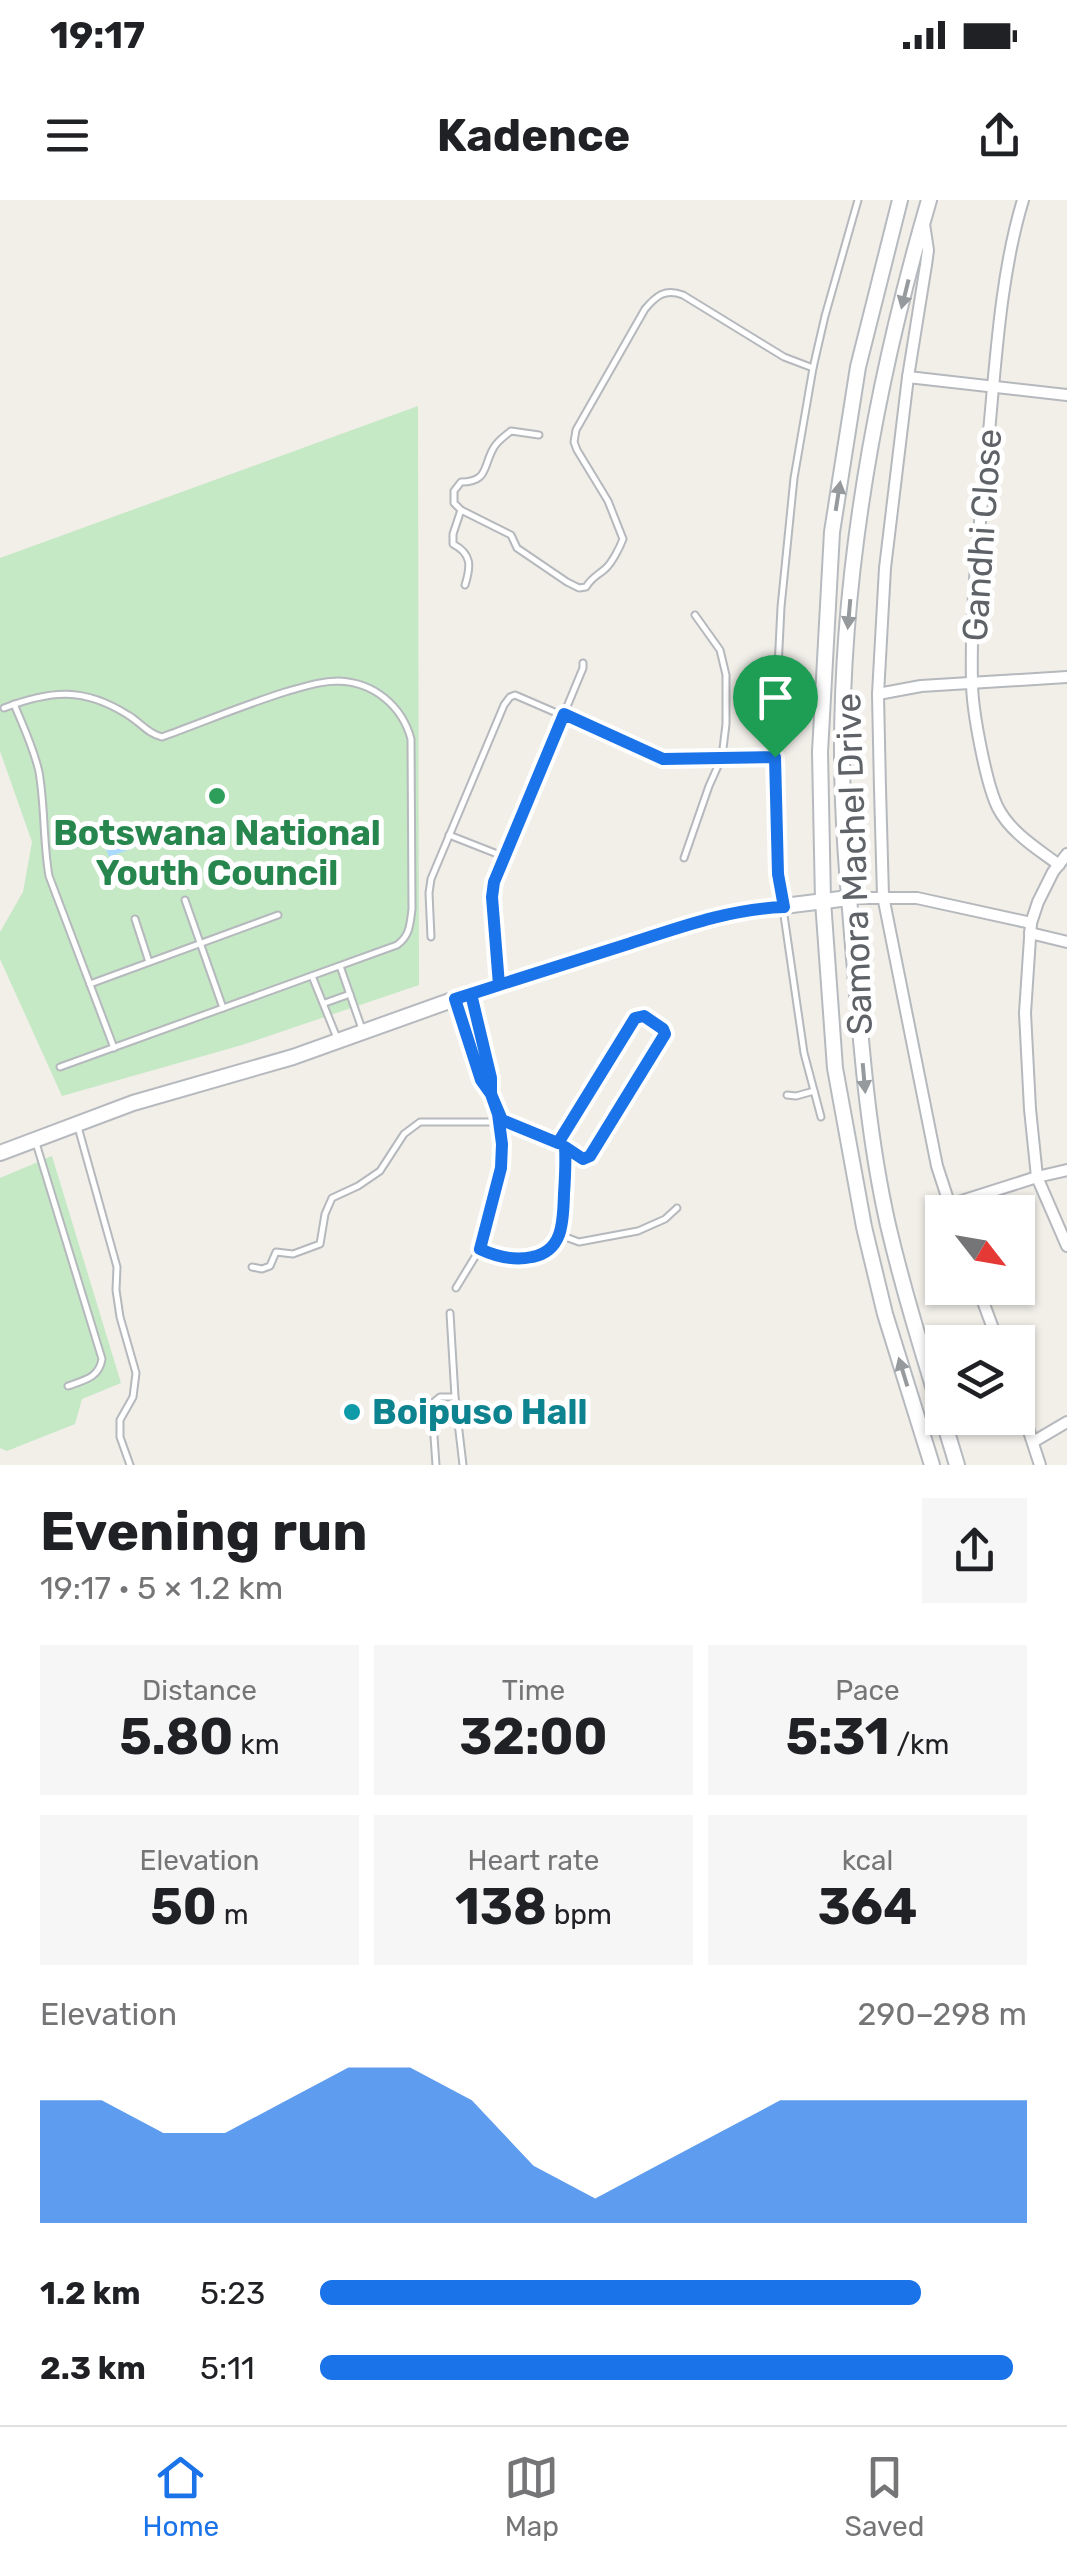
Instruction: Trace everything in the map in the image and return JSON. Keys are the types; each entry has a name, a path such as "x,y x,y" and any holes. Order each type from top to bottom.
{"main road":[{"name":"Samora Machel Drive","path":"900,200 858,367 832,532 820,752 823,902 835,1068 864,1226 885,1314 930,1462"},
{"name":"Samora Machel Drive","path":"929,200 886,372 857,531 842,751 865,1091 888,1222 909,1308 957,1465"},
{"path":"0,1153 134,1104 275,1062 455,999 709,918 752,908 849,898"}],"street":[{"name":"Gandhi Close","path":"1023,200 1010,250 994,388 978,550 972,682 974,707 998,809 1021,836 1059,865"},
{"path":"924,219 928,250 885,568 878,694 883,896 946,1195"},
{"path":"908,377 1067,395"},
{"path":"878,694 921,686 1067,677"},
{"path":"1067,854 1038,902 1031,928 1025,1013 1037,1177 1067,1246"},
{"path":"849,898 917,898 1031,928 1067,942"},
{"path":"986,1195 1067,1170"},
{"path":"1033,1442 1067,1422"},
{"path":"1031,1435 1040,1465"}],"lane":[{"path":"822,1117 804,1053 778,874 775,757 781,607 792,497 813,368 858,200"},
{"path":"540,435 512,431 502,438 480,478 461,482 454,491 454,504 511,534 517,548 579,588 586,587 593,576 608,567 623,538 608,501 577,450 576,430 655,296 668,292 683,295 784,357 813,368"},
{"path":"460,510 453,544 469,557 470,569 464,584"},
{"path":"684,858 722,758 726,724 726,675 720,650 695,616"},
{"path":"499,985 494,882 583,663"},
{"path":"4,708 48,693 88,696 114,706 162,737 270,697 318,682 341,681 367,688 396,707 406,722 410,740 412,909 410,931 397,945 60,1067"},
{"path":"431,937 430,879 510,697 516,695 564,714 663,759 775,757"},
{"path":"14,704 38,766 49,876 114,1048"},
{"path":"449,835 504,857"},
{"path":"184,900 222,1008"},
{"path":"90,984 278,915"},
{"path":"135,919 150,962"},
{"path":"340,966 363,1032"},
{"path":"312,976 338,1040"},
{"path":"324,1004 350,994"},
{"path":"456,1288 480,1249 501,1168 498,1118 471,994"},
{"path":"455,999 481,1080 491,1094"},
{"path":"252,1267 270,1266 276,1252 293,1254 320,1244 332,1198 380,1171 404,1134 420,1122 498,1118 561,1145 583,1159 590,1156 664,1036 663,1029 644,1016 635,1018 561,1145 563,1222 553,1246 542,1255 520,1260 480,1249"},
{"path":"787,1095 814,1091"},
{"path":"78,1124 118,1266 120,1317 136,1373 133,1397 120,1420 120,1436 130,1465"},
{"path":"36,1140 102,1359 101,1369 94,1376 68,1386"},
{"path":"560,1236 579,1242 638,1231 665,1219 677,1208"},
{"path":"450,1312 463,1465"},
{"path":"436,1465 432,1408 440,1397 455,1397"}],"green space":[{"name":"Botswana National Youth Council","path":"418,406 419,985 242,1045 62,1096 0,959 0,932 23,892 32,842 0,751 0,558"},
{"path":"52,1156 121,1383 82,1399 75,1424 7,1451 0,1448 0,1178"}],"water":[{"path":"143,823 149,842 109,857 102,838"}],"place":[{"name":"Botswana National Youth Council","path":"217,796"},
{"name":"Boipuso Hall","path":"352,1412"}],"route":[{"path":"775,757 663,759 564,714 494,882 499,985 471,994 491,1078 491,1094 502,1144 501,1168 480,1249 520,1260 542,1255 553,1246 563,1222 565,1147 583,1159 590,1156 665,1034 644,1016 635,1018 558,1143 502,1120 491,1094 481,1080 455,999 471,994 537,973 709,918 752,908 784,907 778,874 775,757"}]}
